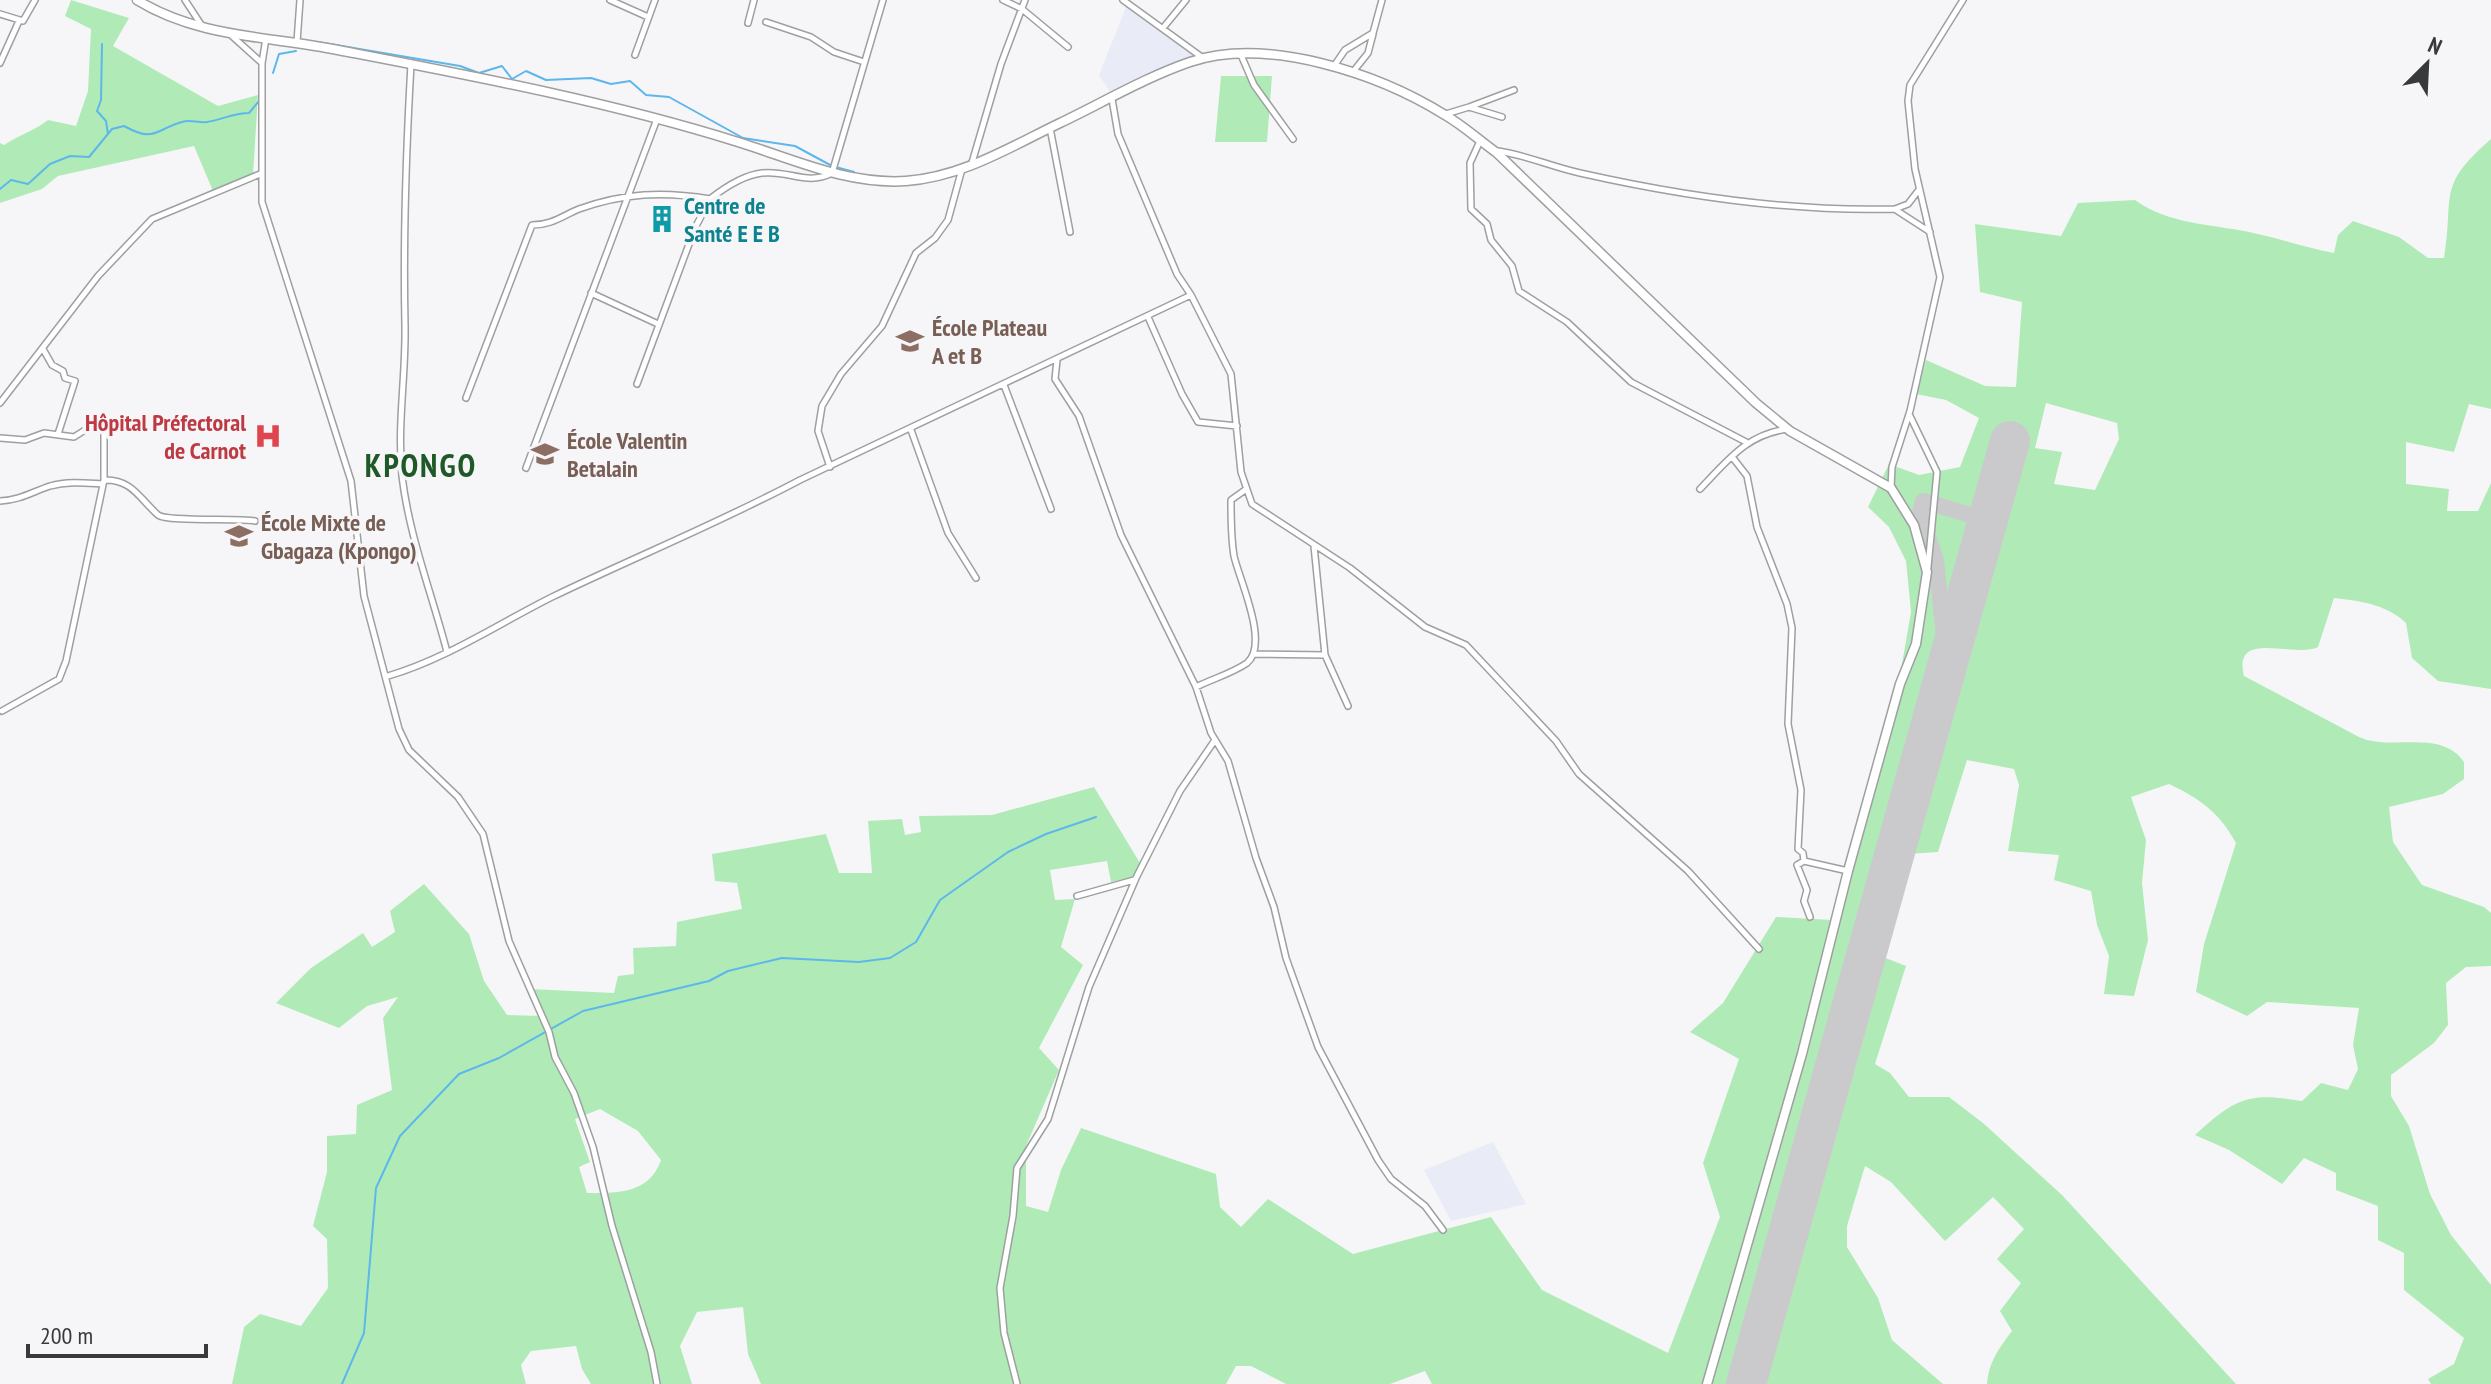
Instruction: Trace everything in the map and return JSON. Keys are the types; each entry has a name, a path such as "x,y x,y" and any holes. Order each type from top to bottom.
{"main road":[{"path":"137,0 205,31 297,42 502,80 657,118 885,182 911,181 967,167 1203,58 1284,56 1334,66 1445,114 1480,140 1788,429 1842,463 1891,488 1914,525 1927,572 1918,635 1900,684 1802,1054 1707,1384"}],"street":[{"path":"0,14 25,20 35,0"},
{"path":"185,0 205,31"},
{"path":"297,42 300,0"},
{"path":"610,0 648,17"},
{"path":"635,55 655,0"},
{"path":"748,23 754,0"},
{"path":"637,384 658,324 710,199 726,187 764,173 812,180 834,169 883,0"},
{"path":"1003,0 1022,9 1068,47"},
{"path":"830,467 818,431 822,406 841,374 882,326 916,253 935,238 948,220 1025,0"},
{"path":"1123,0 1203,58"},
{"path":"1163,28 1186,0"},
{"path":"1352,74 1368,53 1382,0"},
{"path":"1891,488 1892,467 1910,411 1939,285 1939,265 1919,190 1908,101 1910,85 1963,0"},
{"path":"0,63 19,21"},
{"path":"766,22 811,37 834,52 864,62"},
{"path":"1334,66 1345,50 1373,33"},
{"path":"232,36 262,63"},
{"path":"266,37 262,63 260,174 266,217 351,481 364,596 388,676 399,729 409,750 458,797 483,834 509,941 549,1032 555,1057 574,1093 593,1147 612,1226 651,1352 657,1384"},
{"path":"1241,55 1254,85 1293,139"},
{"path":"411,64 402,227 405,326 400,444 402,479 415,540 447,652"},
{"path":"1445,114 1514,90"},
{"path":"1112,99 1118,134 1177,274 1231,374 1246,489 1258,509 1288,525 1314,546 1350,568 1425,627 1466,645 1556,741 1579,774 1688,871 1759,949"},
{"path":"1469,107 1502,117"},
{"path":"526,468 657,118"},
{"path":"1050,128 1070,232"},
{"path":"1480,140 1470,163 1471,209 1487,224 1491,240 1512,266 1519,291 1567,322 1631,382 1746,442"},
{"path":"1493,150 1580,173 1680,192 1805,207 1895,209 1908,204 1919,190"},
{"path":"0,403 29,361 43,349 98,276 152,219 260,174"},
{"path":"466,398 532,225 558,221 577,210 631,194 669,192 710,199"},
{"path":"1895,209 1930,232"},
{"path":"591,293 658,324"},
{"path":"388,676 447,652 561,593 1191,295"},
{"path":"1148,317 1182,394 1198,422 1237,426"},
{"path":"43,349 52,365 63,371 65,378 75,381 58,434"},
{"path":"1057,360 1055,379 1079,416 1121,535 1196,687 1215,740 1228,761 1256,858 1274,907 1286,958 1318,1047 1384,1169 1391,1179 1425,1206 1443,1230"},
{"path":"1004,385 1051,509"},
{"path":"1910,411 1911,420 1930,451 1937,472 1927,572"},
{"path":"0,438 25,440 44,433 74,437 88,428 104,426 103,482 66,661 59,679 2,711"},
{"path":"1700,489 1746,442 1764,432 1788,429"},
{"path":"911,430 948,533 976,578"},
{"path":"1733,458 1747,476 1757,527 1789,611 1792,628 1788,724 1801,790 1798,849 1803,853 1804,861"},
{"path":"0,501 31,496 53,485 103,482 131,485 157,514 166,518 221,517 255,521"},
{"path":"1196,687 1247,663 1254,654 1248,590 1234,558 1231,535 1231,500 1246,489"},
{"path":"1314,546 1325,655 1348,706"},
{"path":"1254,654 1325,655"},
{"path":"1017,1384 1004,1333 1000,1288 1013,1216 1017,1168 1048,1119 1089,987 1135,880 1180,791 1215,740"},
{"path":"1810,917 1804,901 1807,890 1797,865 1804,861 1848,871"},
{"path":"1077,896 1135,880"}],"shaded area":[{"path":"1126,7 1196,56 1112,95 1099,75"},
{"path":"1493,1142 1526,1204 1451,1221 1424,1170"}],"green space":[{"path":"71,0 129,18 113,46 218,106 258,95 253,175 213,191 194,146 58,176 42,189 0,203 0,143 4,145 48,120 76,126 88,91 91,29 65,16"},
{"path":"1221,76 1272,76 1267,142 1215,142"},
{"path":"2491,139 2491,409 2469,404 2454,452 2406,442 2406,484 2449,489 2447,511 2478,511 2491,483 2491,689 2438,681 2412,658 2406,623 2372,604 2353,600 2334,598 2318,647 2308,650 2256,649 2247,653 2243,661 2244,676 2359,737 2372,741 2442,746 2464,762 2464,779 2443,794 2389,807 2393,842 2422,885 2484,907 2491,913 2491,966 2466,967 2446,983 2448,1025 2434,1043 2391,1075 2391,1096 2409,1126 2430,1194 2451,1235 2491,1285 2491,1384 2431,1384 2428,1379 2454,1364 2464,1338 2404,1290 2404,1253 2378,1240 2378,1206 2336,1190 2336,1173 2304,1158 2282,1184 2229,1150 2195,1135 2221,1113 2244,1101 2268,1097 2302,1101 2321,1083 2348,1090 2358,1069 2353,1045 2359,1008 2267,1002 2247,1016 2196,992 2204,944 2236,843 2223,823 2199,801 2169,784 2131,797 2146,840 2142,883 2148,940 2134,996 2104,994 2109,956 2097,925 2091,891 2054,880 2059,855 2008,851 2019,785 2014,769 1967,760 1938,852 1907,854 1883,957 1906,966 1875,1064 1890,1073 1909,1097 1949,1097 1983,1123 2062,1195 2236,1384 1987,1384 1992,1362 2012,1331 2000,1311 2021,1283 1997,1259 2024,1229 1993,1197 1945,1241 1891,1182 1865,1166 1847,1226 1847,1247 1878,1298 1892,1340 1943,1384 1432,1384 1425,1371 1390,1384 1286,1384 1251,1366 1236,1366 1226,1384 761,1384 748,1354 743,1307 697,1312 680,1346 692,1384 591,1384 582,1369 576,1346 531,1351 521,1365 526,1384 232,1384 244,1327 260,1314 301,1326 328,1288 327,1239 313,1226 327,1172 327,1136 356,1134 357,1105 392,1090 383,1018 398,997 367,1006 339,1028 276,1003 311,968 363,933 372,947 395,932 390,911 424,884 469,934 484,981 507,1015 542,1016 530,989 614,993 618,976 634,974 633,948 676,946 677,922 742,909 737,883 715,881 712,854 826,834 839,873 872,873 868,821 902,819 905,835 921,832 919,816 992,815 1094,787 1140,863 1134,877 1111,882 1107,861 1050,870 1055,900 1075,899 1061,947 1083,965 1039,1048 1059,1070 1026,1146 1026,1206 1048,1212 1061,1170 1081,1128 1216,1174 1220,1207 1241,1227 1268,1199 1353,1254 1491,1217 1542,1290 1668,1353 1720,1217 1703,1163 1739,1059 1690,1032 1723,1003 1776,917 1832,920 1899,681 1911,612 1906,561 1889,527 1868,507 1889,464 1919,475 1960,467 1979,418 1946,400 1916,394 1926,360 1985,386 2016,387 2022,302 1980,292 1975,224 2061,236 2078,203 2135,200 2175,219 2249,232 2334,253 2338,235 2353,221 2399,237 2428,258 2444,258 2454,181","holes":["2046,403 2117,423 2119,439 2095,490 2054,484 2062,452 2035,448","600,1109 638,1131 661,1160 649,1180 621,1192 587,1193 579,1167 590,1162 575,1119"]}],"waterway":[{"path":"318,42 460,66 479,73 502,66 512,79 526,71 546,80 591,78 611,84 630,81 646,95 669,97 743,138 795,146 832,166 854,172"},
{"path":"102,44 101,100 97,111 106,121 108,134"},
{"path":"273,73 279,54 296,51"},
{"path":"0,189 11,180 28,184 50,164 70,156 89,157 112,129 124,126 149,134 185,121 207,122 249,113 259,101"},
{"path":"342,1384 364,1333 376,1188 400,1136 459,1074 499,1058 583,1011 709,981 728,971 782,958 859,962 890,958 916,942 940,900 1008,852 1046,834 1096,817"}],"taxiway":[{"path":"1947,666 1936,560 1920,513 1923,501 1987,520"}],"runway":[{"path":"1746,1384 2010,441"}],"place":[{"name":"Centre de Santé E E B","path":"662,219"},
{"name":"École Plateau A et B","path":"910,341"},
{"name":"Hôpital Préfectoral de Carnot","path":"268,436"},
{"name":"École Valentin Betalain","path":"545,454"},
{"name":"École Mixte de Gbagaza (Kpongo)","path":"239,536"}],"district":[{"name":"KPONGO","path":"421,465"}]}
